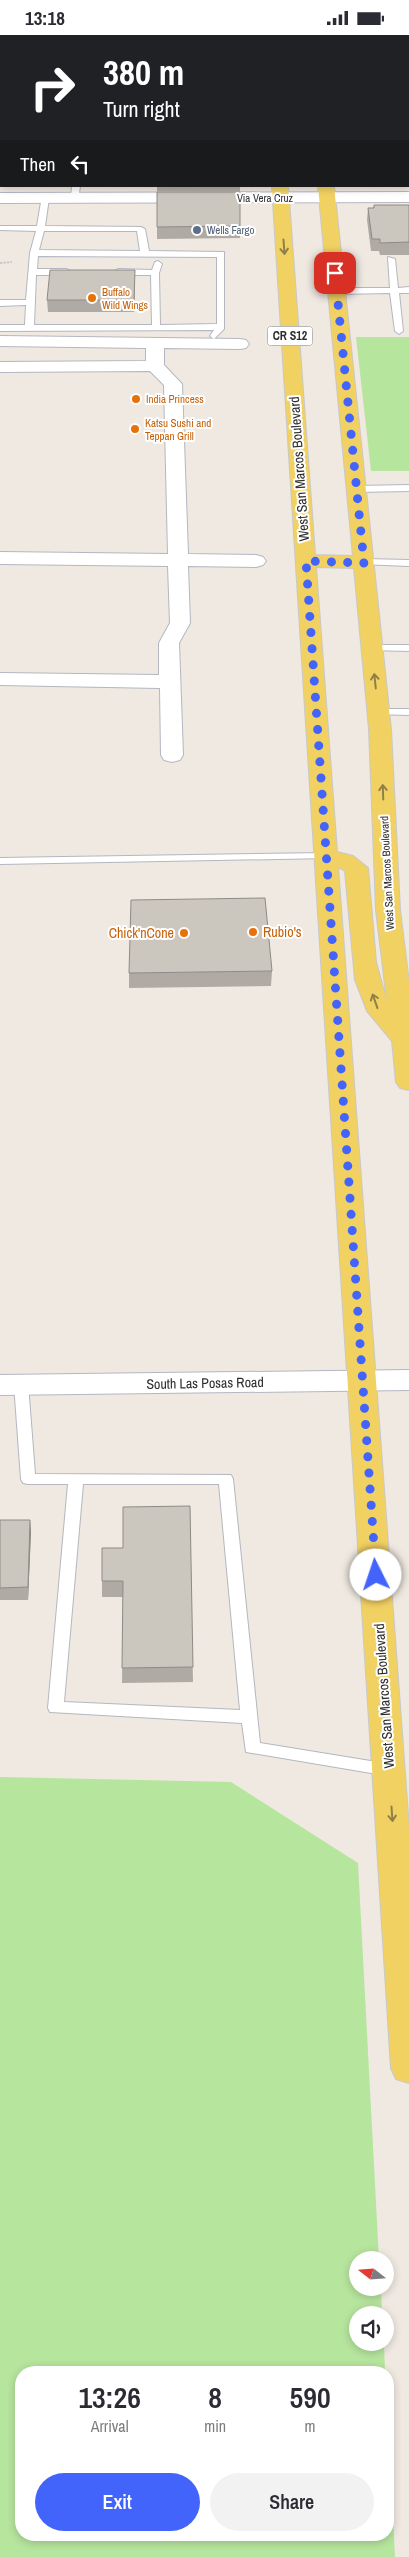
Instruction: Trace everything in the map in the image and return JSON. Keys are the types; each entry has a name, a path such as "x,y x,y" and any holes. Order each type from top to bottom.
{"main road":[{"name":"West San Marcos Boulevard","path":"280,192 409,2068"},
{"name":"West San Marcos Boulevard","path":"327,192 378,712 388,910 409,1082"},
{"path":"306,561 364,563"},
{"path":"326,856 345,861 356,868 360,888 366,976 378,1010 404,1040"}],"street":[{"name":"Via Vera Cruz","path":"0,198 45,198 76,192 327,192 409,197"},
{"path":"0,341 156,335 240,344"},
{"path":"155,366 156,335"},
{"path":"0,367 155,366 173,384 180,623 169,643 172,755"},
{"path":"0,558 256,561"},
{"path":"0,679 170,682"},
{"name":"South Las Posas Road","path":"11,1384 409,1380"}],"lane":[{"path":"29,328 34,253 41,228 45,198"},
{"path":"0,229 141,229 145,253"},
{"path":"34,253 221,254 221,327 214,336"},
{"path":"156,335 155,273 162,253"},
{"path":"391,259 396,290 399,331"},
{"path":"32,272 79,272"},
{"path":"108,272 155,273"},
{"path":"337,291 409,290"},
{"path":"0,303 30,302"},
{"path":"0,328 156,335 221,327"},
{"path":"357,489 409,488"},
{"path":"364,563 409,563"},
{"path":"372,649 409,648"},
{"path":"378,712 409,712"},
{"path":"0,861 326,856"},
{"path":"11,1384 28,1479 226,1479 252,1748 389,1771"},
{"path":"76,1479 56,1708 249,1717"}],"path":[{"path":"0,263 18,262"}],"green space":[{"path":"356,337 409,337 409,471 371,471"},
{"path":"0,1777 231,1782 358,1863 379,2251 349,2251 349,2296 381,2296 382,2306 349,2306 349,2351 384,2351 385,2366 15,2366 15,2541 394,2541 394,2536 395,2557 0,2557"}],"building":[{"path":"157,192 240,192 240,226 157,227"},
{"path":"374,205 409,205 409,242 380,243 380,239 372,239 368,208 374,208"},
{"path":"50,270 135,270 134,300 47,300"},
{"path":"265,898 272,971 129,973 131,900"},
{"path":"190,1506 193,1667 122,1668 123,1581 102,1581 102,1548 123,1548 123,1507"},
{"path":"0,1520 30,1520 28,1587 0,1588"}],"place":[{"name":"Wells Fargo","path":"197,230"},
{"name":"Buffalo Wild Wings","path":"92,298"},
{"name":"India Princess","path":"136,399"},
{"name":"Katsu Sushi and Teppan Grill","path":"135,429"},
{"name":"Rubio's","path":"253,932"},
{"name":"Chick'nCone","path":"184,933"}],"route":[{"path":"335,273 364,563 306,561 376,1575"}]}
